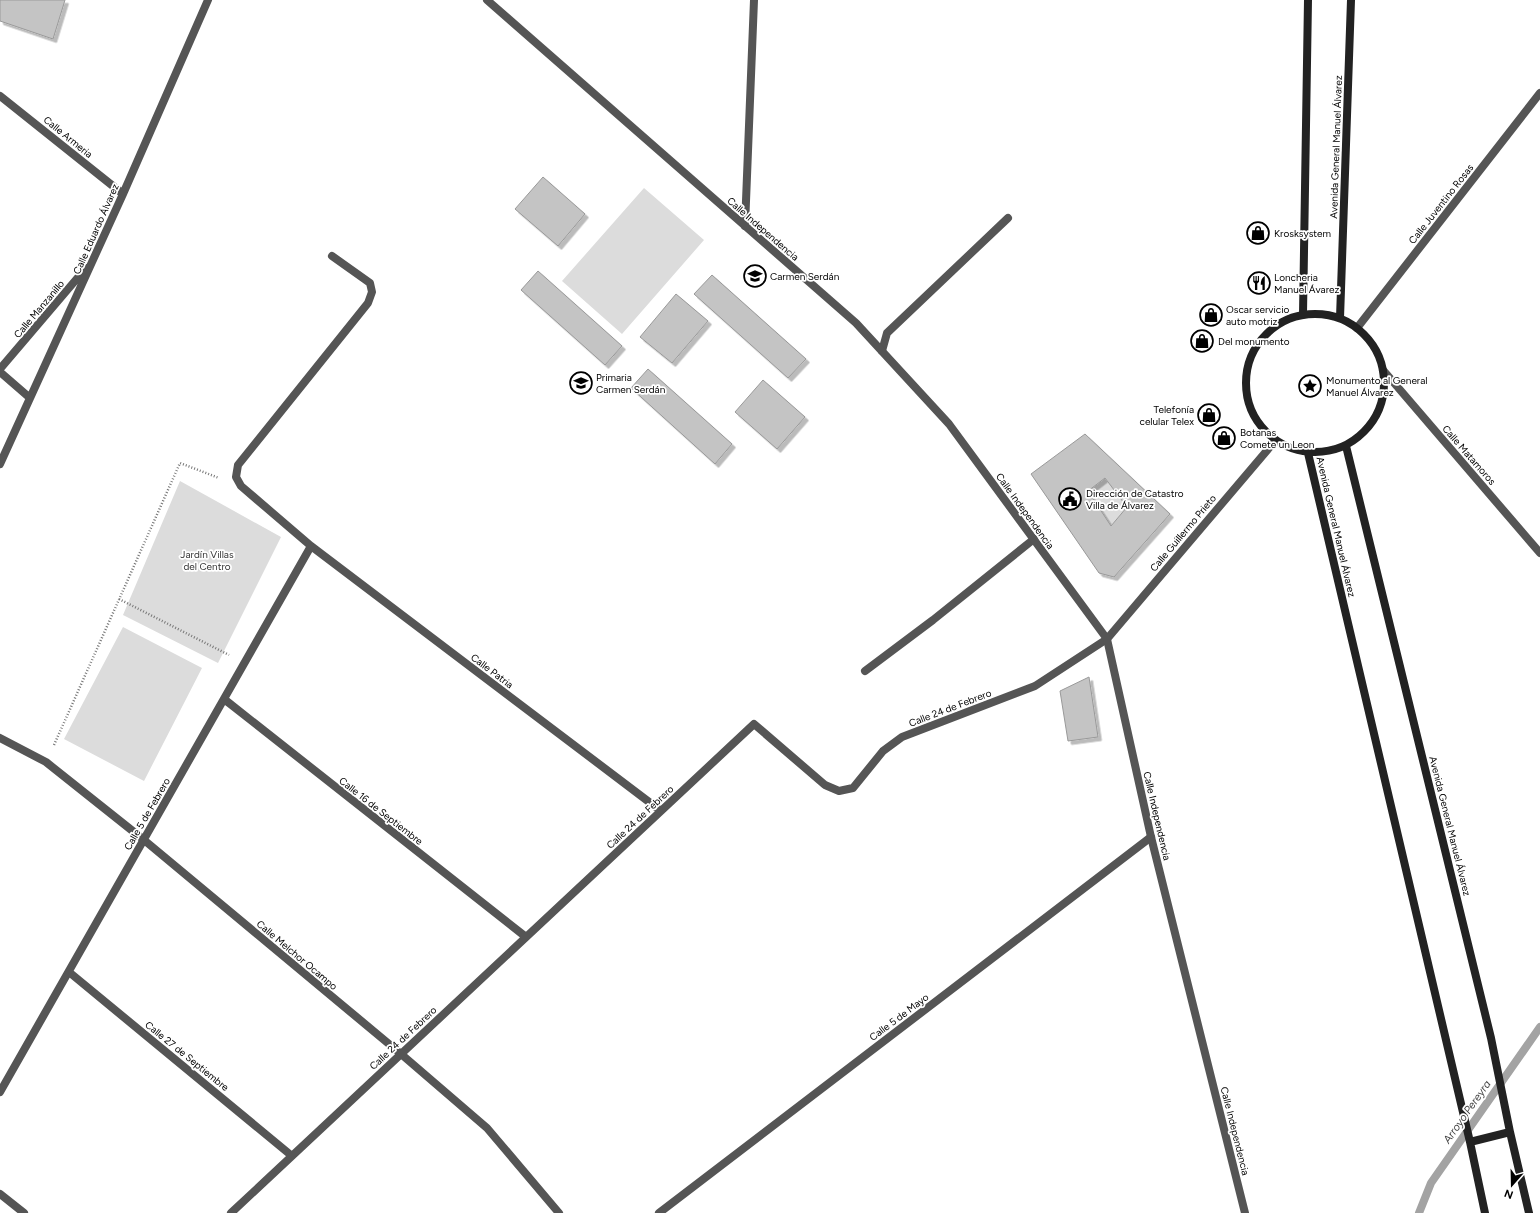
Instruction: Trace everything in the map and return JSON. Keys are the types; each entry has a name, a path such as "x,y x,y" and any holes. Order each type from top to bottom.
{"main road":[{"path":"1303,314 1308,0"},
{"name":"Avenida General Manuel Álvarez","path":"1340,318 1351,0"},
{"name":"Avenida General Manuel Álvarez","path":"1303,314 1321,314 1340,318 1357,328 1369,340 1378,354 1383,370 1384,393 1378,414 1364,433 1346,446 1328,452 1308,453 1291,449 1276,441 1258,424 1248,403 1245,380 1250,357 1262,337 1280,322 1303,314"},
{"name":"Avenida General Manuel Álvarez","path":"1346,446 1491,1038 1510,1132 1529,1213"},
{"name":"Avenida General Manuel Álvarez","path":"1308,453 1470,1142 1485,1213"},
{"path":"1470,1142 1510,1132"}],"street":[{"name":"Calle Eduardo Álvarez","path":"0,464 123,194 208,0"},
{"name":"Calle Independencia","path":"487,0 856,323 949,424 1107,639 1151,837 1245,1213"},
{"path":"745,226 754,0"},
{"name":"Calle Juventino Rosas","path":"1357,328 1540,93"},
{"name":"Calle Armeria","path":"0,96 123,194"},
{"path":"882,351 887,333 1008,218"},
{"path":"241,486 236,477 238,465 368,303 372,292 370,283 332,256"},
{"name":"Calle Manzanillo","path":"0,371 92,261"},
{"name":"Calle Matamoros","path":"1383,370 1540,553"},
{"path":"0,371 30,398"},
{"name":"Calle Guillermo Prieto","path":"1107,639 1276,441"},
{"name":"Calle Patria","path":"241,486 311,546 661,811"},
{"path":"864,671 933,620 1034,539"},
{"name":"Calle 5 de Febrero","path":"0,1092 311,546"},
{"name":"Calle 24 de Febrero","path":"231,1213 754,724 825,785 839,791 853,788 883,751 902,738 1034,686 1107,639"},
{"name":"Calle 16 de Septiembre","path":"224,700 526,937"},
{"name":"Calle Melchor Ocampo","path":"0,738 46,762 144,840 401,1054 487,1128 559,1213"},
{"name":"Calle 5 de Mayo","path":"659,1213 1151,837"},
{"name":"Calle 27 de Septiembre","path":"68,972 292,1156"},
{"path":"0,1194 24,1213"}],"path":[{"path":"46,762 180,463 241,486"},
{"path":"119,599 245,663"}],"green space":[{"path":"644,188 704,240 622,334 562,281"},
{"path":"1105,478 1127,507 1111,526 1088,491"},
{"name":"Jardín Villas del Centro","path":"180,481 281,537 218,663 123,615"},
{"path":"123,627 202,668 144,781 64,739"}],"building":[{"path":"0,0 65,0 53,39 0,21"},
{"path":"543,177 585,214 558,246 515,209"},
{"path":"538,271 622,346 605,365 521,290"},
{"path":"712,275 806,359 788,378 694,294"},
{"path":"676,294 708,321 672,363 640,337"},
{"path":"648,369 732,444 715,464 631,388"},
{"path":"763,380 805,417 777,449 735,412"},
{"name":"Dirección de Catastro Villa de Álvarez","path":"1085,434 1170,514 1114,577 1099,573 1031,474","holes":["1105,478 1127,507 1111,526 1088,491"]},
{"path":"1089,677 1098,737 1068,741 1060,691"}],"waterway":[{"name":"Arroyo Pereyra","path":"1419,1213 1431,1183 1540,1027"}],"place":[{"name":"Krosksystem","path":"1258,233"},
{"name":"Carmen Serdán","path":"755,276"},
{"name":"Loncheria Manuel Ávarez","path":"1259,283"},
{"name":"Oscar servicio auto motriz","path":"1211,315"},
{"name":"Del monumento","path":"1202,341"},
{"name":"Primaria Carmen Serdán","path":"581,383"},
{"name":"Monumento al General Manuel Álvarez","path":"1310,386"},
{"name":"Telefonía celular Telex","path":"1209,415"},
{"name":"Botanas Comete un Leon","path":"1224,438"},
{"name":"Dirección de Catastro Villa de Álvarez","path":"1070,499"}]}
